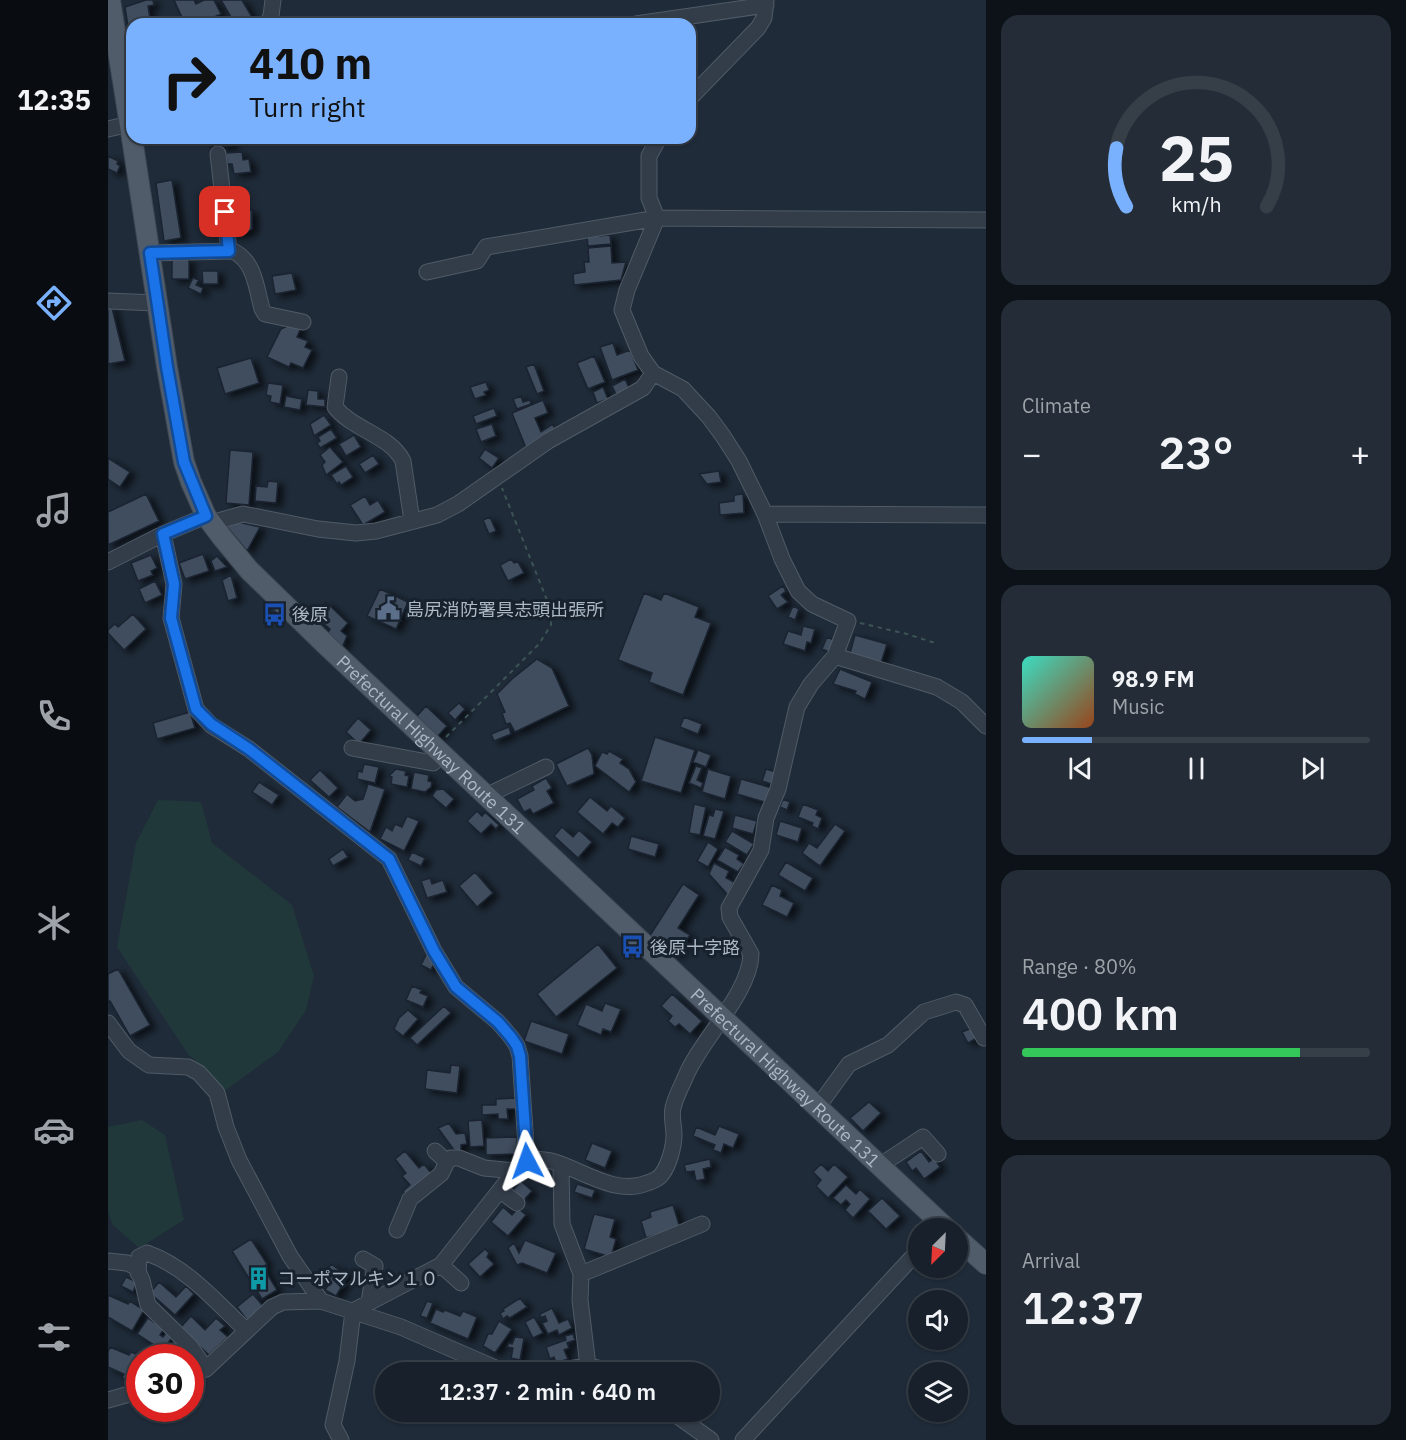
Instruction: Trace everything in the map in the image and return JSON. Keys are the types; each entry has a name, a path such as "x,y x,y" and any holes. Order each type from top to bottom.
{"main road":[{"name":"Prefectural Highway Route 131","path":"110,0 126,95"},
{"name":"Prefectural Highway Route 131","path":"134,144 157,303 184,462 209,520 249,570 438,752 934,1218"},
{"name":"Prefectural Highway Route 131","path":"968,1248 986,1264"}],"street":[{"path":"268,18 273,0"},
{"path":"673,18 766,3 764,18 758,28 696,92"},
{"path":"108,129 126,126"},
{"path":"353,1311 441,1265 515,1171 527,1161 544,1160 561,1164 594,1180 627,1188 646,1184 662,1175 674,1138 673,1108 688,1068 740,987 751,960 752,954 730,917 729,908 761,850 766,818 778,789 797,707 811,684 835,656 848,621 812,604 798,591 739,461 709,417 683,389 653,373 640,356 622,310 627,290 657,218 648,198 649,156 656,144"},
{"path":"218,154 229,251"},
{"path":"427,272 477,261 486,247 657,218 986,220"},
{"path":"150,253 229,251 241,255 251,267 265,314 303,322"},
{"path":"108,301 157,303"},
{"path":"108,562 163,534 209,520 236,515 243,514 346,533 376,531 436,515 458,504 548,441 644,388 653,373"},
{"path":"339,377 334,408 399,453 403,461 412,521"},
{"path":"765,514 986,515"},
{"path":"163,534 174,584 171,618 196,709 211,724 249,749 389,859 434,951 456,987 498,1022 517,1046 520,1056 527,1161"},
{"path":"835,656 937,687 962,702 986,726"},
{"path":"352,748 433,763 438,752"},
{"path":"486,796 546,767"},
{"path":"817,1108 849,1064 888,1045 924,1012 956,1002 964,1005 984,1038"},
{"path":"108,1023 129,1051 149,1065 188,1067 199,1073 217,1094 226,1127 239,1160 290,1256 321,1300"},
{"path":"879,1167 923,1137 938,1154"},
{"path":"435,1151 447,1162"},
{"path":"397,1230 410,1199 441,1174 447,1162 452,1158 459,1158 484,1168 515,1171"},
{"path":"561,1164 562,1224 581,1274 580,1300 588,1362"},
{"path":"501,1191 517,1203"},
{"path":"581,1274 702,1224"},
{"path":"138,1273 139,1257 147,1253 164,1259 189,1276 246,1330"},
{"path":"363,1259 375,1266 369,1302"},
{"path":"108,1261 127,1263 136,1267 148,1305 190,1346 206,1369 272,1306 283,1302 321,1300 401,1327 482,1362"},
{"path":"742,1440 908,1262"},
{"path":"441,1265 461,1283"},
{"path":"341,1440 333,1425 347,1361 353,1311"},
{"path":"108,1400 126,1395"},
{"path":"686,1422 711,1440"}],"path":[{"path":"438,752 539,645 551,624 551,610 498,477"},
{"path":"848,621 888,629 938,644"}],"green space":[{"path":"158,800 201,802 212,843 292,905 314,976 306,1010 278,1052 226,1090 188,1054 117,947 136,843"},
{"path":"142,1120 165,1135 184,1220 139,1248 113,1225 108,1212 108,1127"}],"building":[{"path":"146,0 153,0 154,5 148,6 150,18 127,18 125,7"},
{"path":"174,0 194,0 196,4 204,0 214,0 221,14 212,18 182,18"},
{"path":"221,0 242,0 252,18 232,18"},
{"path":"219,144 232,144 232,146 220,147"},
{"path":"242,152 243,160 249,159 251,172 234,174 232,164 227,164 226,153"},
{"path":"108,156 118,161 117,164 120,166 117,173 108,169"},
{"path":"172,180 181,238 164,241 156,183"},
{"path":"233,210 252,210 252,229 246,233 233,233"},
{"path":"610,235 611,244 588,246 587,237"},
{"path":"611,246 612,263 626,262 621,280 574,285 573,274 585,272 584,262 589,262 588,248"},
{"path":"172,259 189,259 189,279 172,279"},
{"path":"202,271 218,271 218,284 203,284"},
{"path":"292,273 296,290 275,294 272,276"},
{"path":"193,278 199,280 196,285 203,288 201,294 188,288"},
{"path":"111,304 125,361 108,364 108,305"},
{"path":"292,324 301,328 297,337 308,341 305,347 312,350 303,368 291,363 289,367 267,357 281,329"},
{"path":"613,343 617,355 630,350 638,370 612,380 600,347"},
{"path":"594,356 605,382 588,389 577,363"},
{"path":"251,358 259,383 225,394 217,368"},
{"path":"534,364 544,391 537,394 526,367"},
{"path":"625,379 630,390 617,396 612,386"},
{"path":"486,382 489,390 484,392 486,395 475,399 470,387"},
{"path":"268,383 283,385 280,404 270,402 271,396 266,395"},
{"path":"603,387 608,399 597,403 593,392"},
{"path":"308,390 318,391 318,399 325,399 325,407 306,405"},
{"path":"286,396 302,399 300,410 284,407"},
{"path":"521,396 523,402 530,400 531,404 517,409 513,399"},
{"path":"543,400 548,413 535,418 541,432 553,424 555,430 526,448 512,413"},
{"path":"494,408 497,416 476,424 473,416"},
{"path":"324,415 331,425 314,436 310,424"},
{"path":"492,424 496,436 481,442 476,429"},
{"path":"331,429 337,438 320,448 317,443 320,441 318,437"},
{"path":"354,435 361,447 346,456 339,444"},
{"path":"330,447 343,462 326,475 322,465 325,462 320,455"},
{"path":"485,449 499,458 492,468 479,458"},
{"path":"230,450 253,452 249,505 226,503"},
{"path":"373,455 379,464 365,473 359,464"},
{"path":"108,458 130,472 120,487 108,479"},
{"path":"346,466 353,477 341,485 339,482 337,484 331,475"},
{"path":"719,471 721,482 707,484 699,474"},
{"path":"268,481 278,482 276,503 255,501 256,486 267,487"},
{"path":"146,494 159,521 108,545 108,512"},
{"path":"743,494 744,513 720,515 719,503 734,501 734,495"},
{"path":"365,496 370,505 378,500 385,512 363,525 350,505"},
{"path":"490,517 496,531 489,534 483,520"},
{"path":"238,522 260,527 247,551 227,527"},
{"path":"203,554 209,571 185,579 179,563"},
{"path":"151,555 157,568 151,571 153,575 138,581 131,563"},
{"path":"217,556 227,567 215,571 211,561"},
{"path":"511,559 514,563 518,562 524,573 508,581 500,565"},
{"path":"231,575 237,598 228,601 222,580"},
{"path":"155,581 162,595 145,603 139,589"},
{"path":"783,586 786,591 781,595 788,602 777,609 768,596"},
{"name":"島尻消防署具志頭出張所","path":"380,589 408,602 396,629 367,616"},
{"path":"644,593 661,600 664,593 699,607 695,617 711,623 683,695 649,682 652,673 618,660"},
{"path":"326,602 348,623 341,631 347,636 342,648 327,634 330,629 313,616"},
{"path":"793,606 799,609 795,620 788,617"},
{"path":"133,614 146,629 124,650 108,633 108,630 115,624 118,627"},
{"path":"803,626 815,629 811,643 807,642 805,651 783,644 788,631 801,635"},
{"path":"855,635 887,644 881,663 850,653"},
{"path":"827,637 834,640 829,652 822,649"},
{"path":"537,659 552,668 569,706 515,732 510,723 506,724 502,713 505,712 497,694"},
{"path":"840,669 872,682 865,699 855,694 856,691 833,684"},
{"path":"459,703 465,709 455,720 448,713"},
{"path":"426,706 447,726 436,738 415,718"},
{"path":"190,712 195,728 157,739 153,723"},
{"path":"684,717 702,724 698,734 680,727"},
{"path":"358,718 371,730 359,744 346,732"},
{"path":"509,727 511,734 494,741 491,734"},
{"path":"655,737 695,750 681,793 641,781"},
{"path":"588,748 592,755 594,774 567,786 556,764"},
{"path":"698,750 711,755 706,767 693,762"},
{"path":"609,751 623,759 620,763 629,769 636,782 629,792 595,766 602,752 607,754"},
{"path":"364,764 379,767 375,783 357,779 358,771 362,772"},
{"path":"696,766 702,768 697,780 703,783 701,788 689,783"},
{"path":"396,769 406,771 405,775 409,776 407,787 391,784 392,777 389,776"},
{"path":"708,769 731,776 725,799 702,792"},
{"path":"766,769 776,772 771,784 762,781"},
{"path":"320,770 338,788 329,797 310,780"},
{"path":"414,772 429,775 428,781 432,782 431,787 425,792 411,789"},
{"path":"546,778 552,788 547,791 554,803 533,814 530,809 524,812 517,799 534,790 532,786"},
{"path":"741,779 772,788 768,803 737,794"},
{"path":"259,782 279,795 272,805 252,792"},
{"path":"368,784 385,789 370,832 337,807 347,794 355,801 363,799"},
{"path":"443,789 454,799 446,808 432,796 436,790"},
{"path":"590,797 607,811 611,806 625,818 618,827 612,823 603,834 577,812"},
{"path":"783,799 790,802 787,810 780,807"},
{"path":"694,804 706,807 700,835 689,833"},
{"path":"803,804 818,810 816,815 822,818 818,829 812,826 813,823 798,817"},
{"path":"715,809 724,811 715,839 703,836 709,815 713,816"},
{"path":"477,811 482,816 485,812 499,825 496,829 491,824 481,834 467,821"},
{"path":"735,815 757,821 753,834 732,828"},
{"path":"407,816 419,821 404,851 380,839 386,827 392,831 395,824 402,827"},
{"path":"780,821 802,828 798,842 776,835"},
{"path":"835,824 845,831 820,866 802,853 809,843 817,848"},
{"path":"562,827 573,837 579,830 592,842 578,858 554,836"},
{"path":"732,831 754,844 747,855 725,842"},
{"path":"631,836 659,844 655,857 628,849"},
{"path":"708,842 718,849 708,867 697,861"},
{"path":"725,847 739,855 737,859 744,864 738,872 717,860"},
{"path":"343,849 348,857 333,866 329,859"},
{"path":"412,852 425,858 421,866 408,860"},
{"path":"786,862 813,878 805,891 778,875"},
{"path":"714,863 729,871 726,878 734,882 728,895 709,874"},
{"path":"475,872 493,893 477,907 459,886"},
{"path":"430,878 432,884 443,880 447,892 427,898 421,881"},
{"path":"683,884 699,895 678,928 690,935 677,955 649,937"},
{"path":"772,885 782,890 780,896 794,903 787,917 762,905"},
{"path":"598,944 617,968 556,1017 537,994"},
{"path":"428,951 434,963 431,970 421,965"},
{"path":"118,969 150,1025 130,1036 110,1001 108,1002 108,974"},
{"path":"412,986 422,990 420,993 428,996 423,1007 406,1000"},
{"path":"672,994 702,1021 690,1034 679,1024 675,1027 668,1021 672,1016 661,1006"},
{"path":"605,1003 621,1009 611,1032 603,1029 601,1035 577,1025 586,1004 602,1011"},
{"path":"444,1006 451,1013 417,1045 410,1038"},
{"path":"408,1010 418,1019 403,1036 394,1029 399,1018"},
{"path":"531,1021 569,1034 562,1054 524,1041"},
{"path":"972,1028 977,1038 968,1043 962,1032"},
{"path":"451,1065 460,1066 457,1093 425,1089 427,1070 450,1073"},
{"path":"517,1098 517,1109 507,1109 508,1119 498,1119 498,1114 482,1115 482,1105 496,1105 496,1099"},
{"path":"869,1102 881,1113 863,1131 850,1118"},
{"path":"482,1120 484,1146 470,1147 468,1121"},
{"path":"449,1123 456,1134 465,1133 467,1144 461,1145 461,1152 454,1150 438,1128"},
{"path":"719,1126 739,1134 733,1148 724,1144 721,1153 713,1150 715,1145 693,1136 696,1127 715,1135"},
{"path":"517,1137 518,1154 486,1155 486,1138"},
{"path":"592,1143 612,1151 605,1168 585,1160"},
{"path":"405,1151 419,1168 424,1164 431,1173 407,1197 403,1191 410,1185 402,1176 406,1173 395,1159"},
{"path":"921,1151 929,1162 934,1158 940,1167 924,1179 916,1168 912,1171 906,1162"},
{"path":"710,1159 711,1167 703,1169 705,1179 696,1181 694,1171 686,1172 684,1165"},
{"path":"821,1164 828,1171 834,1164 848,1177 828,1198 816,1186 821,1180 813,1172"},
{"path":"521,1181 532,1191 524,1200 513,1190"},
{"path":"577,1184 595,1190 592,1198 574,1192"},
{"path":"846,1185 856,1194 860,1189 870,1199 853,1218 845,1210 850,1204 846,1200 841,1205 833,1198"},
{"path":"882,1198 900,1216 886,1229 868,1211"},
{"path":"673,1205 680,1228 646,1238 641,1221 651,1217 650,1212"},
{"path":"503,1207 512,1215 518,1208 526,1215 508,1236 491,1222"},
{"path":"594,1214 615,1219 610,1237 616,1239 611,1257 584,1249"},
{"name":"コーポマルキン１０","path":"251,1239 267,1264 263,1267 277,1290 262,1299 232,1251"},
{"path":"525,1240 556,1253 547,1273 522,1263 517,1265 508,1248 514,1243 519,1253"},
{"path":"485,1249 489,1253 487,1257 494,1264 480,1277 468,1264"},
{"path":"331,1264 344,1273 346,1268 351,1271 336,1296 325,1290 329,1284 321,1279"},
{"path":"126,1277 137,1282 133,1292 121,1286"},
{"path":"159,1282 176,1297 186,1286 194,1294 175,1315 150,1293"},
{"path":"253,1294 263,1306 247,1320 237,1307"},
{"path":"108,1295 128,1304 130,1301 144,1310 132,1331 108,1317"},
{"path":"520,1298 527,1307 510,1318 507,1316 503,1319 500,1313 504,1311 503,1309"},
{"path":"427,1301 433,1303 427,1318 420,1316"},
{"path":"552,1308 559,1323 568,1319 572,1328 559,1335 557,1330 548,1334 542,1323 547,1321 545,1316 541,1318 540,1314"},
{"path":"436,1309 460,1316 463,1311 477,1317 468,1339 430,1323"},
{"path":"191,1316 205,1330 216,1318 225,1326 220,1330 228,1337 209,1355 204,1350 204,1344 197,1344 180,1328"},
{"path":"534,1317 543,1333 533,1338 525,1322"},
{"path":"148,1318 164,1329 160,1335 163,1337 166,1333 172,1337 168,1344 152,1344 137,1334"},
{"path":"499,1321 512,1329 495,1353 483,1346 488,1334 492,1334"},
{"path":"573,1334 575,1340 567,1343 569,1348 564,1350 568,1359 556,1362 554,1357 550,1359 546,1347 566,1340 565,1336"},
{"path":"515,1337 524,1338 520,1360 511,1358 513,1348 507,1347 509,1343 512,1344"},
{"path":"110,1347 126,1354 126,1380 122,1378 124,1374 108,1367"}],"place":[{"name":"島尻消防署具志頭出張所","path":"388,609"},
{"name":"後原","path":"274,614"},
{"name":"後原十字路","path":"632,947"},
{"name":"コーポマルキン１０","path":"259,1278"}],"route":[{"path":"225,212 229,251 150,253 184,462 206,516 163,534 174,584 171,618 196,709 211,724 249,749 389,859 434,951 456,987 498,1022 517,1046 520,1056 527,1161"}]}
